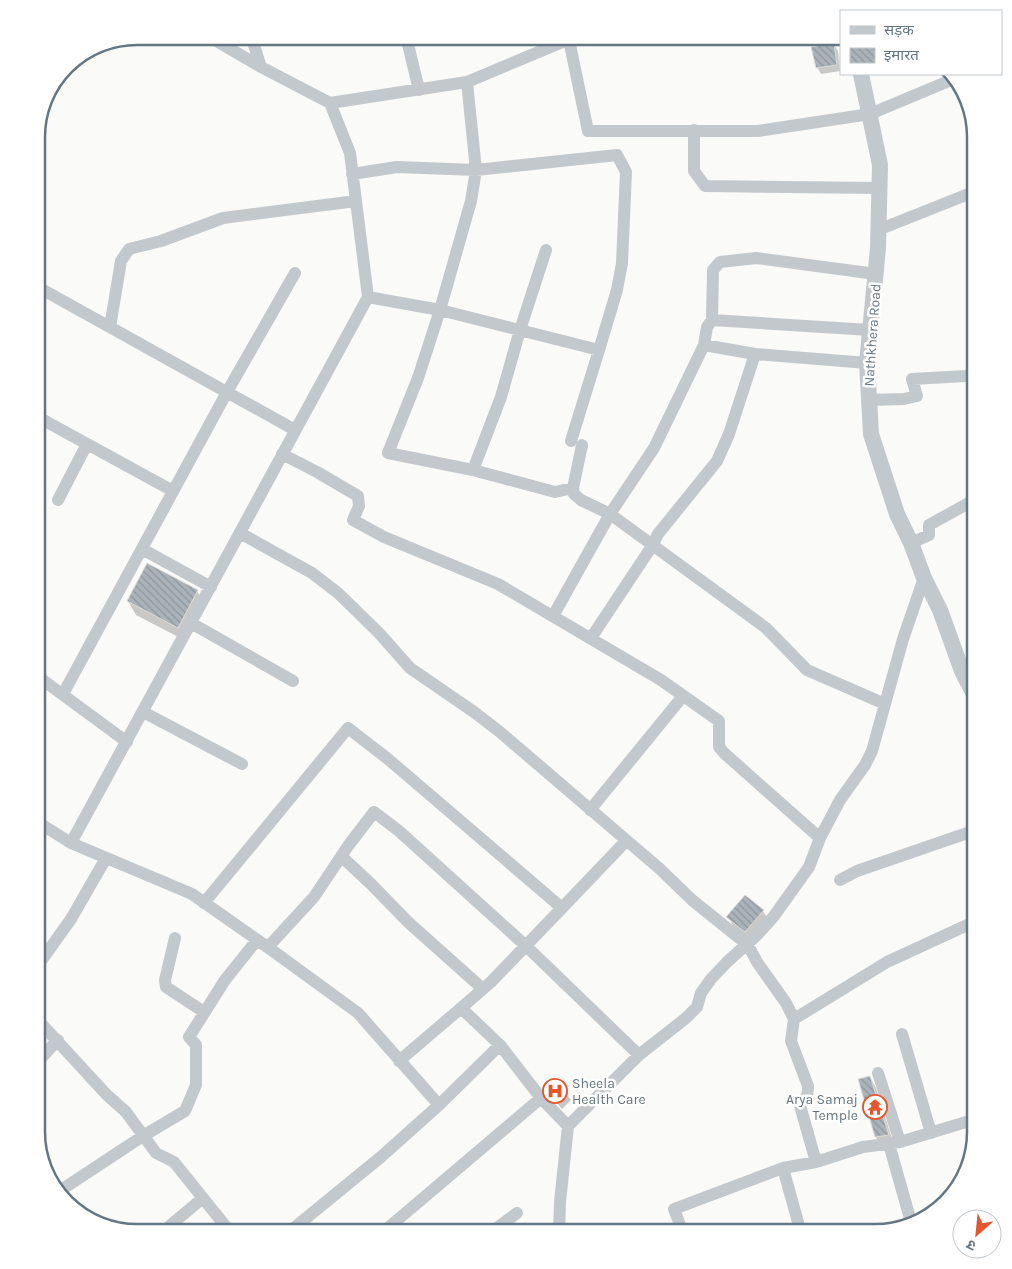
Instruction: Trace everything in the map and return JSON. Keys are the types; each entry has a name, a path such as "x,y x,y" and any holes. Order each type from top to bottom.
{"street":[{"path":"223,45 260,67 330,103 467,82 556,45"},
{"path":"254,45 260,67"},
{"path":"408,45 419,90"},
{"path":"574,45 588,131 758,131 870,114 948,81"},
{"name":"Nathkhera Road","path":"861,75 880,165 876,274 867,363 871,434 896,514 911,543 924,578 940,610 967,681"},
{"path":"467,82 476,170 471,201 440,310 418,378 388,453 473,470 555,492 573,488"},
{"path":"72,843 368,297 350,153 330,103"},
{"path":"694,130 694,171 705,186 880,188"},
{"path":"352,174 397,167 476,170 617,155 626,172 622,262 617,290 599,350 576,443 574,494 581,500 610,514 766,628 807,670 885,704"},
{"path":"878,230 967,195"},
{"path":"110,327 121,261 129,249 161,241 224,218 356,202"},
{"path":"473,470 501,397 546,250"},
{"path":"553,616 610,514 654,448 704,345 706,327 712,320 713,270 720,262 756,258 876,274"},
{"path":"63,694 227,392 295,273"},
{"path":"45,291 295,430"},
{"path":"368,297 440,310 599,350"},
{"path":"712,320 870,330"},
{"path":"704,345 755,354 867,363"},
{"path":"591,638 658,534 717,461 729,434 755,354"},
{"path":"868,400 904,399 917,396 912,379 967,376"},
{"path":"45,421 173,491"},
{"path":"58,500 87,444"},
{"path":"282,454 358,496 359,506 353,520 384,537 498,584 661,680 719,721 719,747 724,753 820,838"},
{"path":"911,543 929,535 929,525 967,505"},
{"path":"240,533 312,573 338,593 379,633 410,668 500,732 660,869 692,900 748,945 757,962 786,1003 794,1019 791,1041 808,1086 807,1098 799,1102 816,1162"},
{"path":"142,549 211,587"},
{"path":"560,1224 560,1202 568,1126 639,1055 697,1007 701,993 711,979 727,962 748,945 774,916 809,866 820,838 840,800 869,758 903,639 924,578"},
{"path":"191,623 293,681"},
{"path":"45,681 127,742"},
{"path":"590,810 683,696"},
{"path":"143,712 242,764"},
{"path":"204,903 348,728 388,759 562,908"},
{"path":"268,947 314,897 341,856 374,812 399,831 526,946 639,1055"},
{"path":"45,826 72,843 192,894 268,947 358,1014 439,1105"},
{"path":"840,880 858,871 967,833"},
{"path":"399,1061 483,989 626,841"},
{"path":"341,856 408,922 483,989"},
{"path":"45,954 71,919 106,858"},
{"path":"794,1019 888,962 967,925"},
{"path":"175,938 165,980 166,988 204,1012"},
{"path":"64,1188 185,1111 196,1085 196,1045 189,1037 225,980 257,940"},
{"path":"460,1008 500,1044 541,1098 568,1126"},
{"path":"45,1027 106,1094 126,1112 156,1153 174,1162 224,1224"},
{"path":"902,1034 931,1133"},
{"path":"45,1054 58,1040"},
{"path":"299,1224 382,1156 439,1105 500,1044"},
{"path":"878,1072 910,1217"},
{"path":"393,1224 541,1098"},
{"path":"680,1224 674,1209 784,1168 816,1162 863,1148 894,1143 967,1122"},
{"path":"784,1168 799,1224"},
{"path":"171,1224 203,1198"},
{"path":"502,1224 517,1213"}],"building":[{"path":"834,45 837,65 816,68 811,47"},
{"path":"147,563 198,590 178,628 127,601"},
{"path":"745,895 764,910 745,932 726,917"},
{"name":"Arya Samaj Temple","path":"870,1076 889,1135 875,1137 858,1079"},
{"path":"559,1083 568,1092 557,1103 548,1093"}],"place":[{"name":"Sheela Health Care","path":"555,1091"},
{"name":"Arya Samaj Temple","path":"875,1107"}]}
